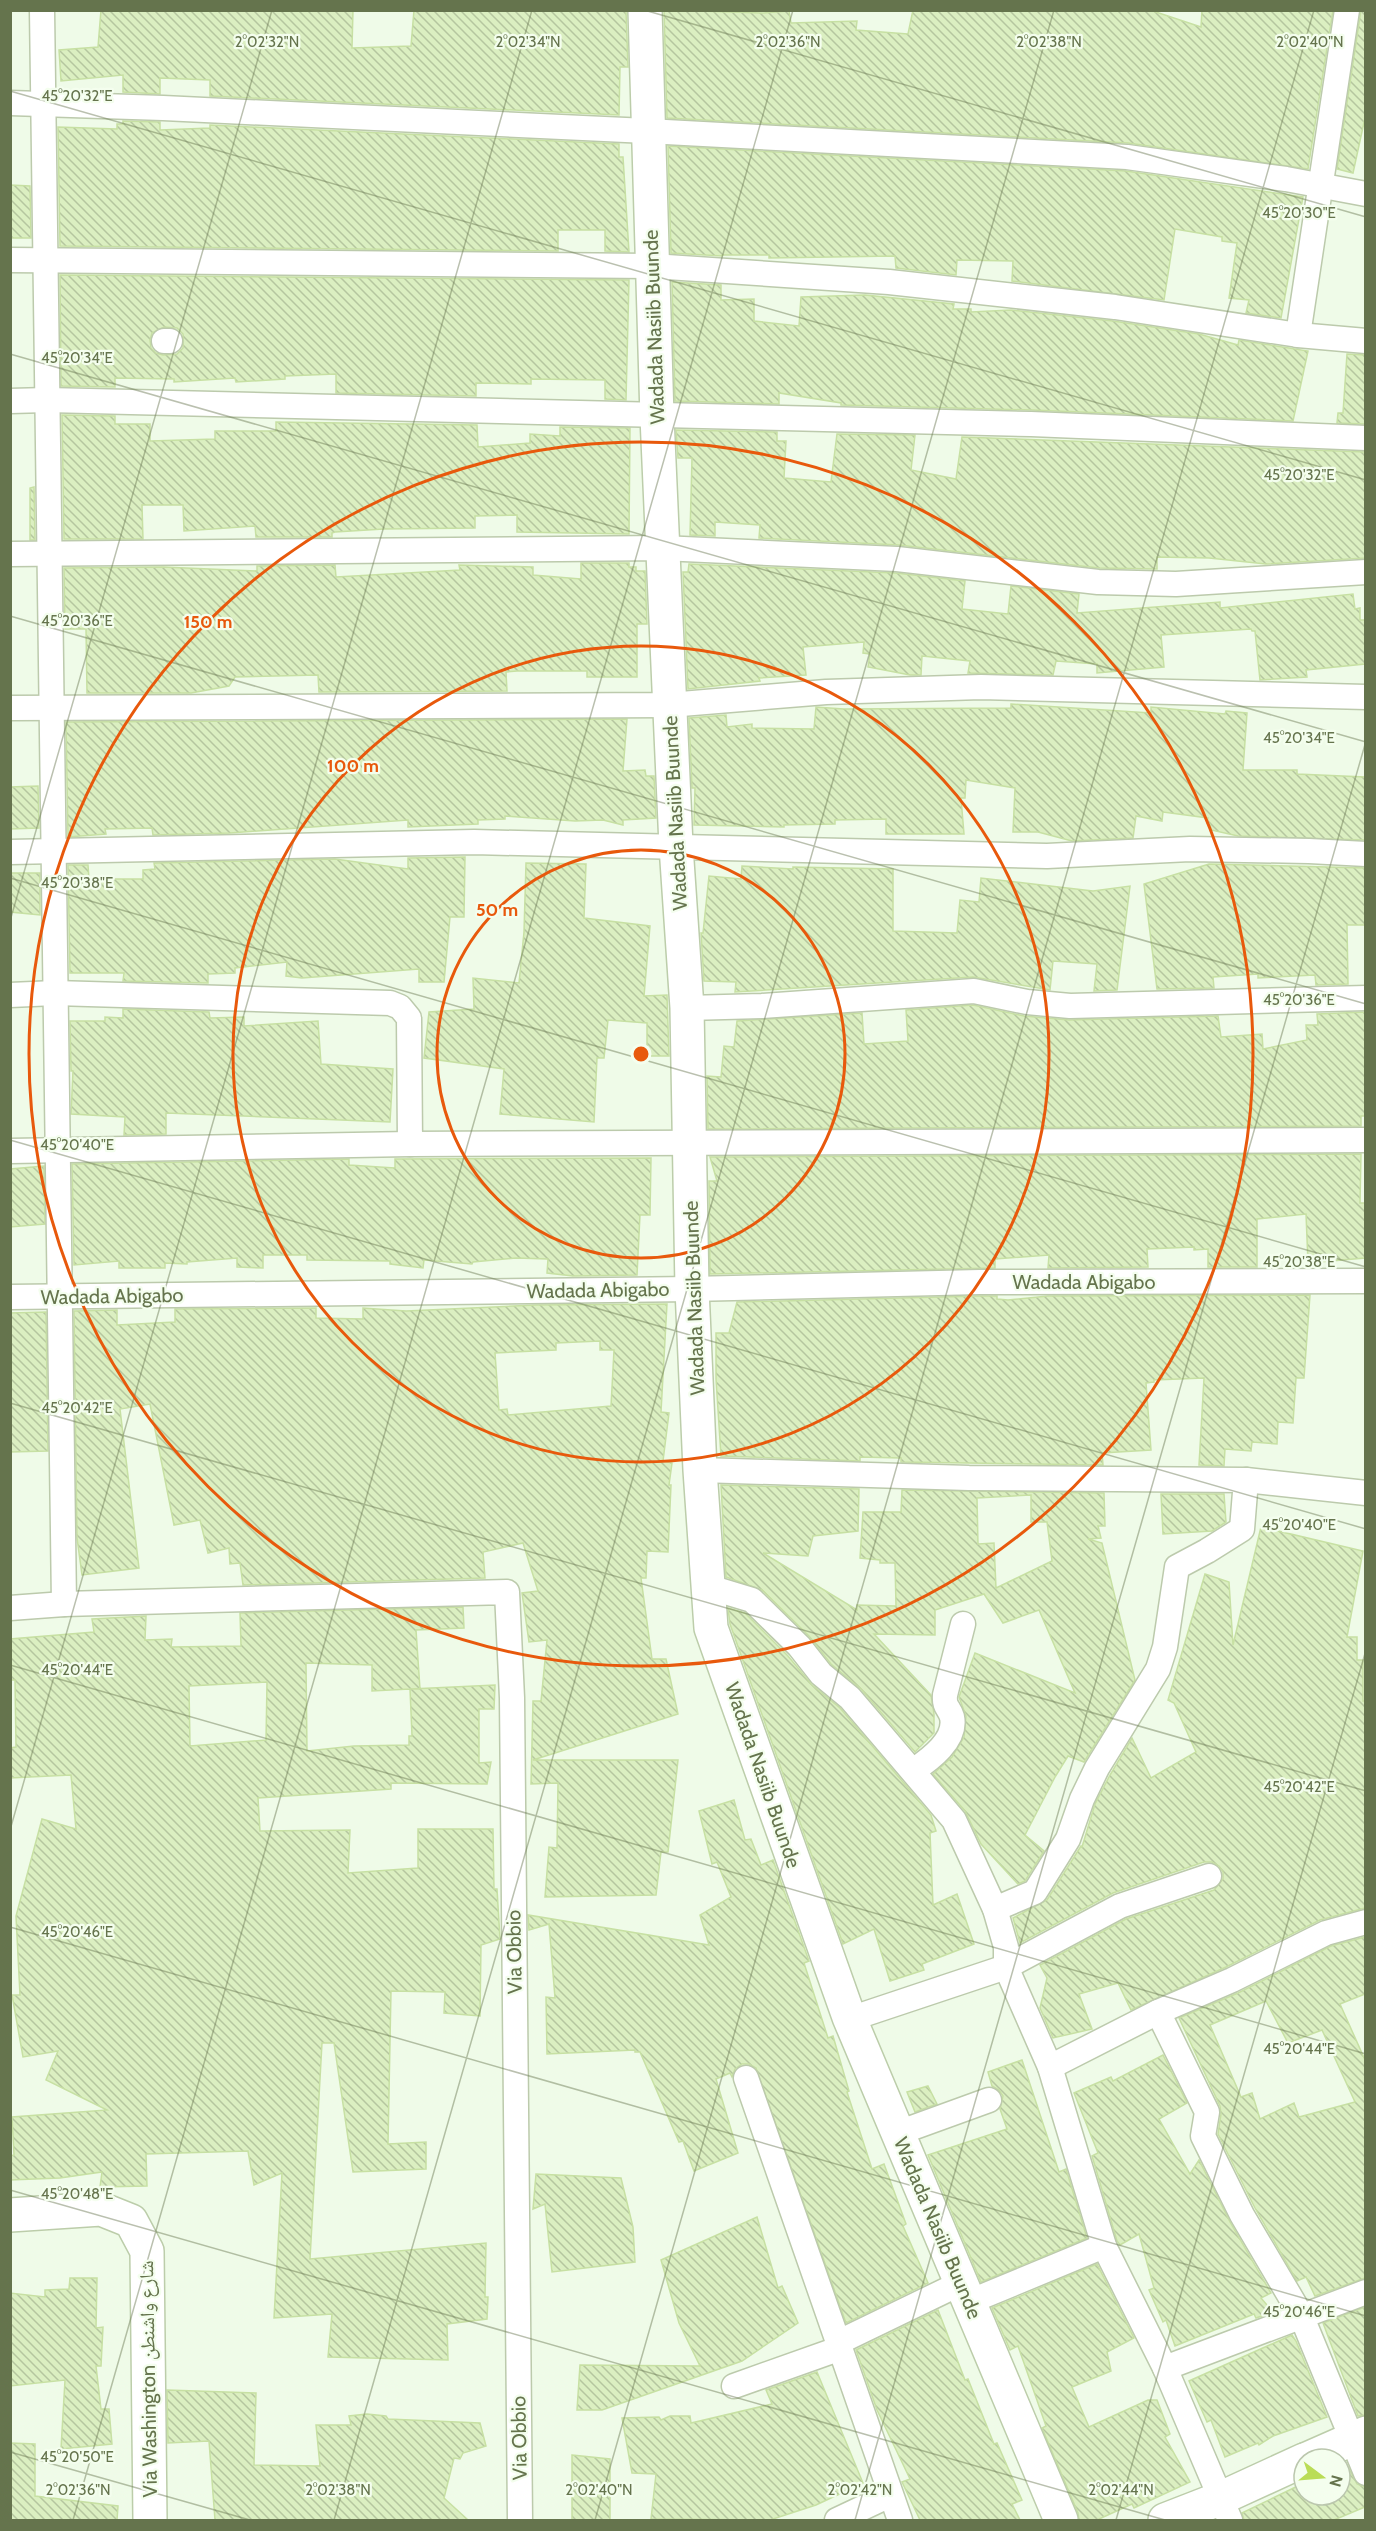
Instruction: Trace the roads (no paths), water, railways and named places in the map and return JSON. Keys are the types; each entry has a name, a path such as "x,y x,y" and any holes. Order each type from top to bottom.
{"street":[{"path":"10,1608 64,1604 42,10"},
{"name":"Wadada Nasiib Buunde","path":"645,10 647,131 662,548 676,846 687,1008 692,1289 700,1470 711,1628 850,2019 1061,2520"},
{"path":"1298,335 1347,10"},
{"path":"10,103 647,131 1127,157 1286,179 1365,194"},
{"path":"10,260 652,266 889,282 1115,307 1298,335 1365,340"},
{"path":"10,401 47,400 657,417 1031,424 1365,438"},
{"path":"10,554 662,548 897,559 1098,582 1176,584 1365,572"},
{"path":"10,708 669,705 826,692 981,687 1365,697"},
{"path":"10,852 474,842 1047,856 1190,849 1365,854"},
{"path":"687,1008 762,1006 974,991 1027,1002 1070,1006 1365,998"},
{"path":"10,995 55,993 390,1003 399,1007 409,1018 410,1144"},
{"path":"10,1151 410,1144 1365,1140"},
{"name":"Wadada Abigabo","path":"10,1297 692,1289 980,1282 1365,1281"},
{"path":"700,1470 969,1478 1246,1480 1365,1493"},
{"path":"995,1909 1035,1892 1050,1872 1068,1839 1082,1799 1097,1768 1158,1669 1165,1647 1177,1567 1242,1529 1246,1480"},
{"path":"709,1587 752,1600 799,1646 821,1674 850,1698 914,1770 954,1820 995,1909 1006,1947 1006,1967 1050,2067 1104,2246 1166,2368 1224,2510"},
{"name":"Via Obbio","path":"64,1604 507,1592 512,1698 519,2520"},
{"path":"914,1770 935,1756 950,1734 952,1718 944,1704 945,1695 963,1624"},
{"path":"850,2019 1006,1967 1120,1906 1209,1876"},
{"path":"1050,2067 1158,2012 1232,1980 1326,1934 1365,1922"},
{"path":"1158,2012 1207,2112 1203,2136 1242,2215 1301,2315 1359,2436 1365,2473"},
{"path":"746,2078 900,2520"},
{"path":"898,2133 989,2100"},
{"name":"Via Washington شارع واشنطن","path":"10,2215 101,2210 131,2222 147,2251 150,2520"},
{"path":"734,2385 840,2345 965,2292 1104,2246"},
{"path":"1166,2368 1365,2292"},
{"path":"1335,2447 1359,2436"},
{"path":"1165,2520 1224,2510 1292,2469"},
{"path":"837,2520 890,2495"}]}
